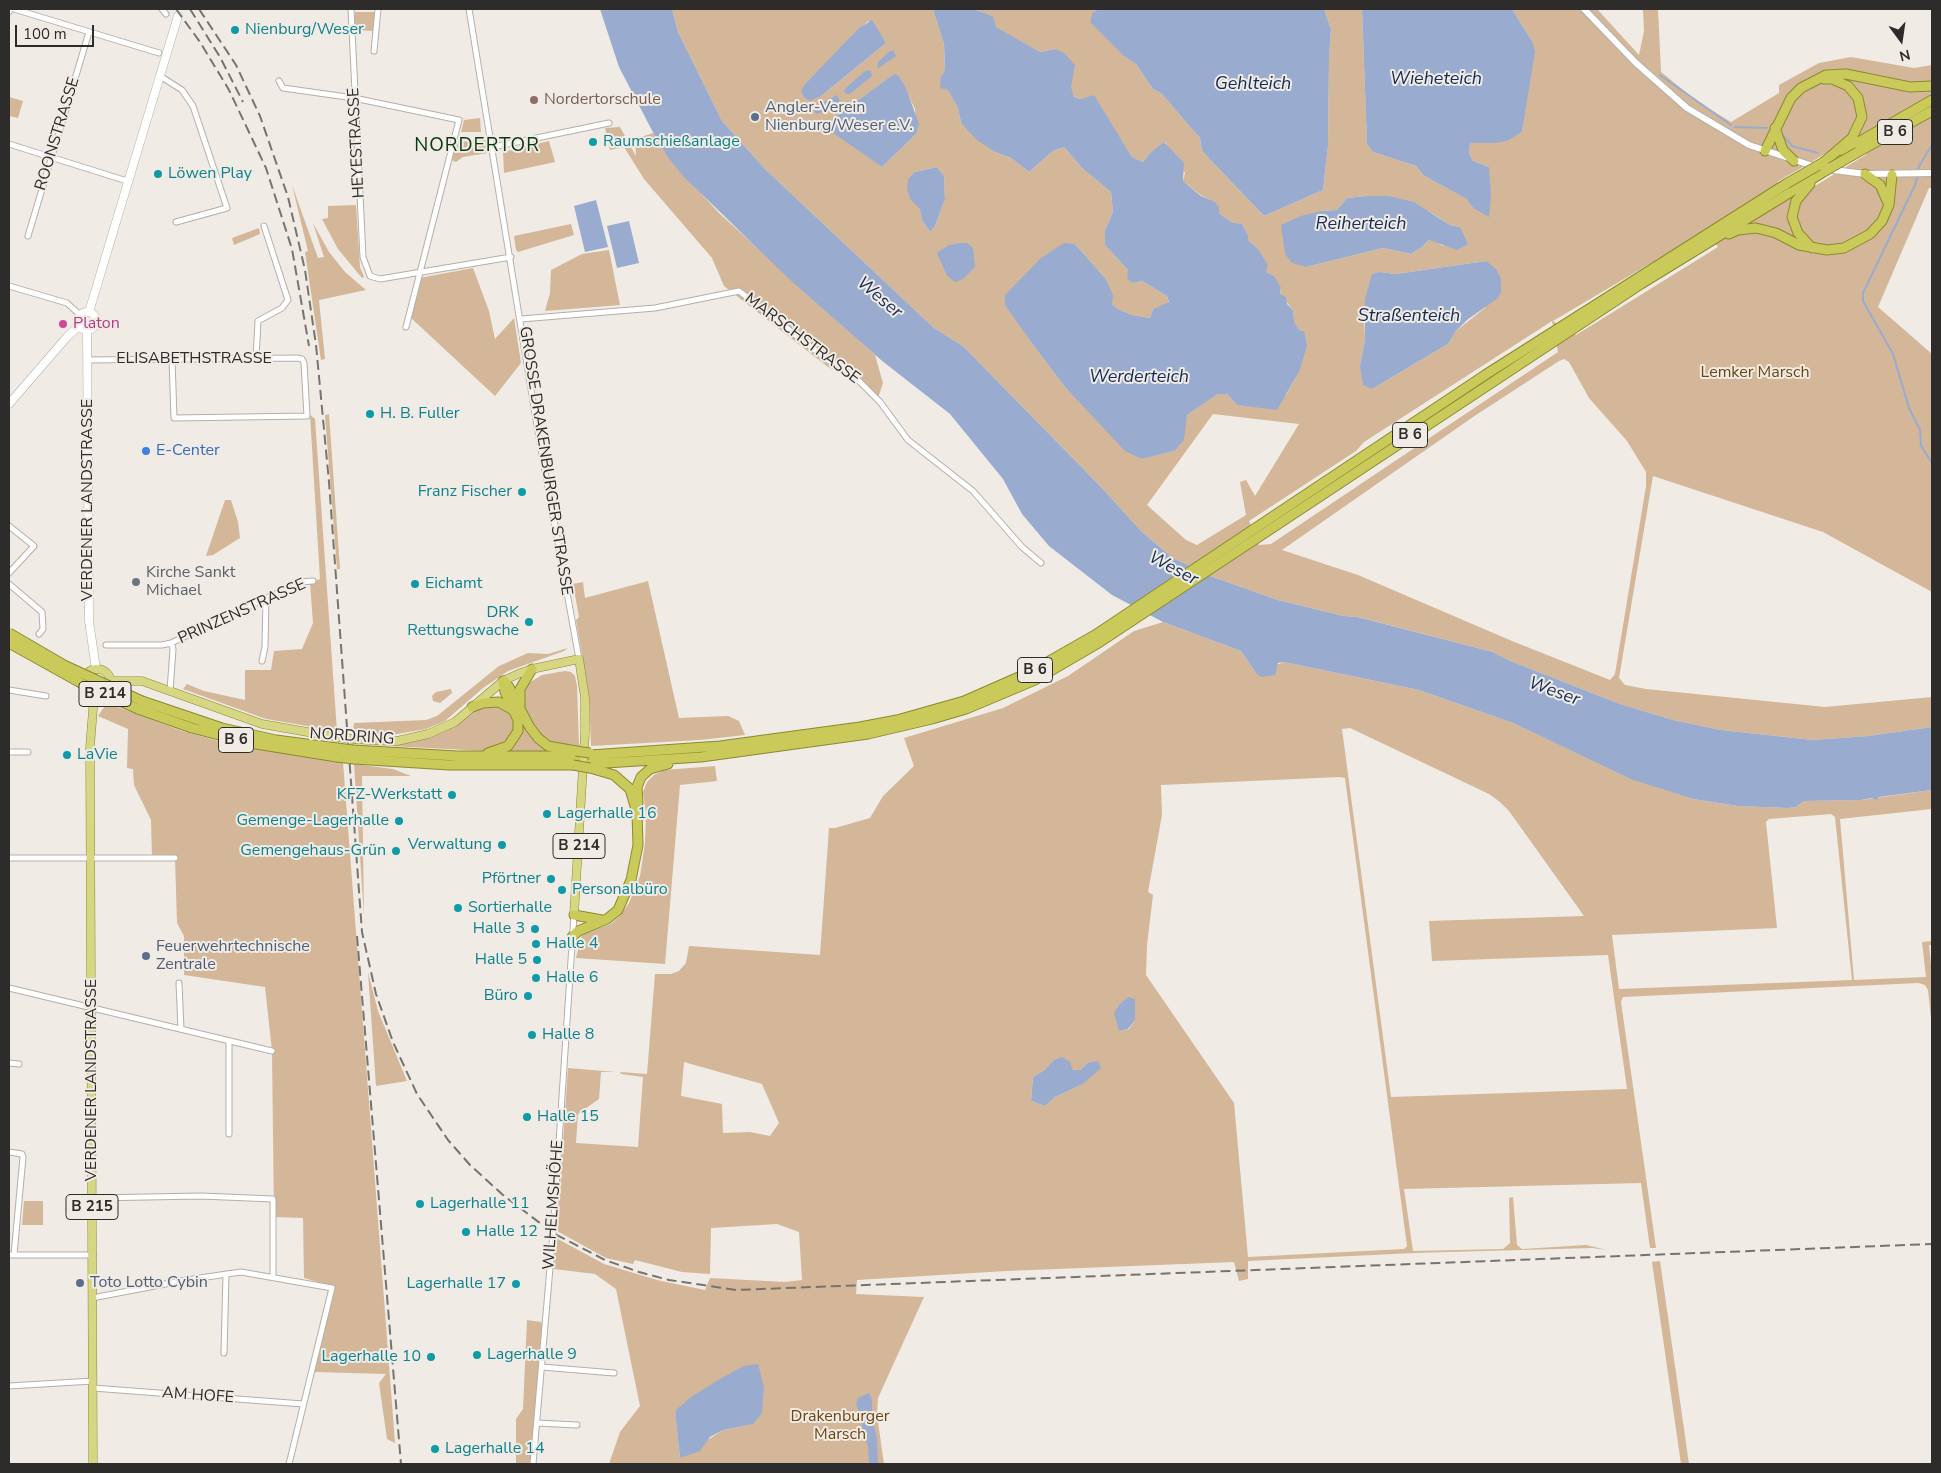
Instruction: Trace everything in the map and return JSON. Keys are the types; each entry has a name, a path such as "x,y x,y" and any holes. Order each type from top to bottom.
{"highway":[{"path":"1765,151 1791,98 1814,80 1826,75 1846,74 1899,85 1932,86"},
{"path":"1814,80 1832,79 1840,82 1848,86 1858,98 1862,117 1860,125 1843,149"},
{"name":"B 6","path":"354,755 576,754 590,760 672,757 897,720 964,700 999,687 1061,656 1260,530 1557,333 1718,234 1802,187 1843,149 1932,100"},
{"name":"B 6","path":"1557,333 1703,245 1786,184 1858,152 1932,111"},
{"path":"1775,128 1783,150 1794,161"},
{"path":"1865,174 1880,185 1889,205"},
{"path":"1718,234 1756,228 1766,229 1798,245 1827,250 1844,248 1859,242 1870,234 1882,221 1889,205 1892,175"},
{"path":"1802,187 1792,217 1798,234 1812,248"},
{"name":"B 6","path":"9,633 140,705 192,728 250,743 449,765 573,765 602,755 701,758 816,743 898,728 966,709 1003,695 1058,668 1093,647 1260,530"},
{"name":"B 6","path":"9,643 88,688 140,705"},
{"path":"517,709 520,689 532,669"},
{"name":"B 6","path":"457,756 494,752 508,746 518,731 517,709 505,692 503,681"},
{"path":"472,707 483,703 499,702 517,709 538,738 548,746 576,754"},
{"path":"572,937 584,928 603,920 618,910 632,880 638,845 637,787 641,777 650,769 672,757"},
{"path":"590,760 623,781 630,789 637,813"},
{"path":"574,915 603,920"}],"main road":[{"path":"84,327 80,316 89,312 178,16"},
{"path":"9,404 84,327 96,322 93,315 89,312"},
{"name":"VERDENER LANDSTRASSE","path":"84,327 87,360 89,621 96,669"},
{"name":"B 214","path":"9,638 83,680 86,692 94,697 106,694 111,681 104,671 96,669 89,672 83,680"},
{"name":"NORDRING","path":"111,681 142,681 262,724 336,737 398,741 418,737 448,726 503,681 532,669 579,659"},
{"name":"GROSSE DRAKENBURGER STRASSE","path":"574,915 586,733 585,698 579,659"},
{"name":"VERDENER LANDSTRASSE","path":"94,697 90,725 94,1464"}],"street":[{"path":"14,9 159,53"},
{"path":"162,9 166,14"},
{"name":"HEYESTRASSE","path":"351,9 362,257 370,276 380,279 421,272"},
{"path":"374,51 378,9"},
{"name":"GROSSE DRAKENBURGER STRASSE","path":"469,9 521,318 538,432 579,659"},
{"path":"1584,9 1641,68 1686,108 1729,135 1765,151 1821,168 1865,174 1932,173"},
{"name":"ROONSTRASSE","path":"28,236 89,32"},
{"path":"160,76 182,90 193,106 227,208 176,222"},
{"path":"279,81 283,88 354,98 458,118 406,327"},
{"path":"493,147 609,122"},
{"path":"9,144 127,181"},
{"path":"256,358 258,321 282,308 288,300 264,226"},
{"path":"421,272 511,257"},
{"path":"9,286 67,303 80,316"},
{"name":"MARSCHSTRASSE","path":"521,318 656,308 739,291 829,361 850,372 880,402 908,440 973,491 1022,547 1041,564"},
{"name":"ELISABETHSTRASSE","path":"87,360 256,358 302,359 304,363 307,416 174,418 172,359"},
{"path":"9,526 34,546 9,574"},
{"name":"PRINZENSTRASSE","path":"106,645 162,645 171,643 301,582 313,581"},
{"path":"9,584 42,612 43,629 39,634"},
{"path":"262,660 265,647 266,599"},
{"name":"PRINZENSTRASSE","path":"170,691 171,643"},
{"path":"9,690 46,696"},
{"path":"9,752 28,752"},
{"path":"9,858 175,858"},
{"name":"WILHELMSHÖHE","path":"533,1464 542,1367 574,915"},
{"path":"179,983 181,1030"},
{"path":"9,988 272,1051"},
{"path":"229,1041 229,1134"},
{"path":"9,1063 19,1064"},
{"path":"9,1152 22,1154 23,1158 11,1255 92,1255"},
{"path":"92,1198 201,1196 273,1199 273,1277"},
{"path":"92,1298 241,1272 332,1288 289,1464"},
{"path":"224,1353 226,1274"},
{"path":"542,1367 614,1373"},
{"name":"AM HOFE","path":"9,1386 93,1385 303,1404"},
{"path":"537,1423 577,1425"}],"green space":[{"name":"Lemker Marsch","path":"672,9 933,9 944,44 945,70 941,76 958,108 961,123 995,152 1011,158 1029,172 1053,151 1064,147 1083,169 1111,192 1113,212 1105,230 1105,245 1128,270 1134,283 1142,281 1167,296 1169,303 1153,309 1150,318 1132,315 1118,309 1112,304 1105,278 1075,244 1006,305 1065,387 1142,459 1174,451 1187,415 1218,394 1227,394 1237,405 1252,406 1286,395 1299,372 1304,331 1299,330 1294,321 1293,310 1280,294 1281,287 1274,277 1266,272 1258,249 1249,241 1242,224 1231,222 1219,213 1214,201 1202,196 1183,181 1185,173 1165,142 1150,153 1143,162 1132,157 1094,96 1081,99 1074,97 1055,49 1040,52 995,27 993,16 973,9 1099,9 1093,12 1125,57 1136,64 1153,89 1162,94 1200,138 1202,151 1264,216 1323,190 1328,146 1331,29 1324,9 1362,9 1367,144 1373,152 1416,166 1423,175 1468,199 1473,208 1489,167 1473,161 1469,153 1470,143 1498,143 1522,132 1532,41 1512,9 1597,9 1639,55 1644,31 1643,9 1658,9 1661,72 1698,102 1731,122 1779,93 1779,85 1819,63 1851,57 1914,68 1932,65 1932,188 1929,188 1878,307 1932,354 1932,592 1823,532 1653,476 1619,678 1625,685 1646,689 1825,707 1932,697 1932,727 1868,736 1813,740 1721,730 1673,720 1620,704 1508,660 1493,652 1359,617 1344,616 1278,600 1210,576 1173,558 1142,532 1101,487 963,346 934,328 765,169 722,121 678,32","holes":["868,21 886,43 821,96 805,84","893,75 899,76 915,109 916,134 882,167 858,149 831,120","1835,148 1867,154 1810,189 1777,182","937,167 944,176 945,199 935,226 930,232 922,220 915,172","1389,196 1432,213 1450,225 1460,227 1443,246 1429,240 1411,254 1383,248 1306,267 1321,211 1337,210 1347,198","1705,231 1718,247 1576,335 1553,321","1486,261 1486,307 1456,331 1448,344 1372,389 1360,366 1365,339 1364,318 1380,272 1396,274","1552,321 1558,352 1271,544 1259,545 1249,521 1356,451 1364,442","1564,359 1569,362 1589,398 1627,441 1646,472 1646,486 1615,674 1610,680 1512,641 1358,575 1282,550 1473,417","1213,414 1299,424 1255,496 1246,480 1240,482 1246,515 1197,545 1186,540 1147,505"]},
{"path":"355,12 375,12 375,31 355,30"},
{"path":"9,97 23,101 18,118 9,116"},
{"path":"480,118 481,132 461,132 464,120"},
{"path":"620,127 636,156 635,139 653,133 669,159 719,213 875,355 883,383 877,401 850,377 828,367 724,286 712,258 644,179 624,147 610,150 605,128"},
{"path":"486,140 488,153 463,157 456,162 451,160 457,142"},
{"path":"549,141 555,162 504,173 503,152"},
{"path":"292,185 318,258 324,257 313,223 329,252 345,272 366,290 319,300 325,359 321,360 305,252 308,251"},
{"path":"356,205 360,267 364,277 362,278 338,249 322,219 328,218 328,206"},
{"path":"571,224 574,235 518,252 516,250 514,236"},
{"path":"259,228 260,234 234,245 232,238"},
{"path":"609,250 620,305 545,311 550,293 551,270 582,254"},
{"path":"473,268 489,311 495,339 514,318 521,363 495,396 410,317 419,278"},
{"path":"329,414 340,569 337,569 325,415"},
{"path":"310,415 315,419 337,731 266,719 183,689 187,684 204,691 245,700 245,670 271,670 274,651 302,649 313,623 310,583 320,579"},
{"path":"225,500 231,500 238,522 240,538 213,555 206,556"},
{"path":"648,581 679,718 728,716 739,721 745,735 700,740 591,746 589,696 576,620 579,617 573,584 583,582 585,598"},
{"name":"Drakenburger Marsch","path":"1163,622 1241,651 1256,673 1284,662 1419,690 1513,723 1628,777 1693,799 1738,806 1788,808 1796,807 1804,801 1861,800 1932,790 1932,809 1840,819 1854,980 1926,977 1922,942 1932,941 1932,945 1929,945 1932,974 1932,1028 1928,990 1925,985 1918,983 1623,997 1621,1002 1656,1248 1650,1248 1641,1183 1404,1189 1413,1251 1503,1249 1510,1243 1509,1198 1513,1197 1517,1245 1522,1249 1586,1245 1607,1250 1592,1248 1414,1253 1248,1261 1248,1279 1239,1281 1234,1262 1006,1271 857,1280 856,1294 924,1297 878,1398 877,1415 884,1464 609,1464 620,1432 640,1406 616,1289 595,1274 554,1269 556,1238 604,1264 657,1280 705,1290 710,1278 785,1282 802,1280 799,1232 777,1224 711,1228 710,1274 682,1272 635,1260 633,1264 606,1258 557,1231 568,1068 616,1072 601,1072 599,1099 578,1114 576,1143 638,1147 643,1077 621,1074 620,1072 647,1074 655,974 671,974 679,971 686,963 689,946 820,955 829,828 870,818 883,796 914,766 904,738 1003,708 1068,676 1134,631","holes":["1350,728 1489,794 1500,802 1509,811 1584,916 1429,921 1432,961 1608,955 1627,1089 1391,1097 1342,729","1345,778 1407,1246 1404,1249 1248,1257 1234,1103 1146,975 1147,945 1153,895 1148,892 1162,815 1161,785","1831,814 1835,817 1852,980 1619,989 1612,935 1777,928 1766,822 1769,819","1134,999 1135,1020 1129,1029 1119,1031","684,1062 762,1084 779,1123 770,1136 750,1132 723,1133 722,1104 681,1096","1088,1063 1089,1077 1083,1084 1055,1097 1045,1106 1031,1101 1033,1077 1046,1069 1080,1070","675,1410 752,1424 723,1430 680,1458"]},
{"path":"568,648 508,671 483,688 445,721 426,729 386,736 353,733 354,723 426,720 437,716 499,666 528,653 548,654"},
{"path":"565,671 571,672 575,676 577,686 579,746 557,744 543,739 533,727 523,704 523,690 527,684 542,675"},
{"path":"451,689 452,693 440,703 433,701 432,696 436,692"},
{"path":"107,703 182,731 233,745 343,762 395,1443 387,1439 379,1383 386,1374 314,1372 335,1287 304,1278 303,1218 274,1217 272,1051 265,987 184,975 184,936 177,923 175,858 152,858 151,820 134,785 133,769 127,768 128,729 98,716"},
{"path":"488,704 499,704 514,715 515,731 506,745 485,751 353,744 353,742 400,744 430,738 457,724 475,710"},
{"path":"520,719 539,743 552,751 506,751"},
{"path":"354,764 393,769 411,776 362,776 364,917"},
{"path":"715,766 717,781 680,785 665,964 576,958 582,934 611,924 620,916 629,903 640,876 645,843 646,815 643,792 647,782 654,775 665,770"},
{"path":"368,972 378,1011 407,1081 376,1086"},
{"path":"24,1201 43,1201 43,1225 22,1225"},
{"path":"1660,1261 1689,1464 1681,1464 1652,1262"},
{"path":"527,1320 541,1322 543,1327 531,1464 516,1464 516,1419 523,1409"}],"water":[{"name":"Weser","path":"600,9 672,9 678,32 722,121 765,169 934,328 963,346 1101,487 1142,532 1173,558 1210,576 1278,600 1344,616 1358,617 1493,652 1508,660 1620,704 1673,720 1721,730 1813,740 1868,736 1932,727 1932,790 1879,797 1876,800 1872,798 1861,800 1804,801 1796,807 1788,808 1738,806 1693,799 1631,779 1513,723 1419,690 1284,662 1278,663 1275,675 1261,677 1256,673 1241,651 1163,622 1112,595 1049,546 1022,514 1003,479 950,414 881,360 788,278 684,177 669,159 657,140 619,67"},
{"name":"Werderteich","path":"933,9 973,9 993,16 996,27 1040,52 1055,49 1064,53 1075,65 1071,87 1074,97 1081,99 1094,95 1132,157 1143,162 1150,153 1164,142 1184,163 1183,181 1201,196 1214,201 1219,207 1219,213 1231,222 1242,224 1249,241 1258,249 1268,265 1266,272 1274,276 1281,287 1280,294 1286,297 1287,304 1293,310 1294,321 1299,330 1304,331 1307,346 1299,372 1277,410 1237,405 1227,394 1218,394 1187,415 1184,440 1174,451 1142,459 1125,451 1065,387 1005,305 1005,295 1041,258 1064,243 1075,244 1105,278 1113,295 1112,304 1132,315 1150,318 1153,309 1169,302 1167,296 1142,281 1134,283 1127,279 1128,270 1105,245 1105,230 1113,212 1111,192 1083,169 1064,147 1053,151 1029,172 1011,158 995,152 977,140 961,123 958,108 948,90 940,88 941,76 945,70 944,44"},
{"name":"Gehlteich","path":"1099,9 1324,9 1331,29 1328,146 1323,190 1264,216 1202,151 1200,138 1162,94 1153,89 1136,64 1125,57 1090,22 1093,12"},
{"name":"Wieheteich","path":"1362,9 1512,9 1532,41 1535,52 1522,132 1509,140 1498,143 1470,143 1469,153 1473,161 1489,167 1491,195 1489,217 1473,208 1467,199 1423,175 1416,166 1373,152 1367,144"},
{"path":"872,20 886,43 821,96 810,101 804,97 801,91 805,84 859,28"},
{"path":"890,51 894,51 896,56 877,69 878,62"},
{"path":"870,70 872,76 850,94 846,94 844,90 847,87 865,71"},
{"path":"894,74 899,76 906,88 919,124 916,134 882,167 832,132 830,129 831,120"},
{"path":"837,95 840,101 828,110 816,114 814,111 817,106"},
{"path":"937,167 944,176 945,199 935,226 930,232 922,220 920,209 911,200 907,190 908,179 915,172"},
{"name":"Reiherteich","path":"1389,196 1414,202 1450,225 1460,227 1468,244 1457,250 1429,240 1411,254 1383,248 1306,267 1292,263 1285,254 1281,225 1301,216 1321,211 1337,210 1347,198"},
{"path":"596,200 608,247 585,252 574,206"},
{"path":"629,221 639,263 617,268 607,226"},
{"path":"967,243 973,248 975,267 963,279 955,282 947,276 937,253 949,245"},
{"name":"Straßenteich","path":"1486,261 1496,269 1501,279 1501,292 1498,298 1467,320 1456,331 1448,344 1372,389 1363,385 1360,366 1365,339 1365,299 1372,274 1380,272 1396,274"},
{"path":"1128,997 1135,999 1135,1020 1128,1029 1119,1031 1114,1013"},
{"path":"1062,1057 1070,1062 1073,1070 1080,1070 1088,1063 1098,1061 1101,1068 1083,1084 1055,1097 1045,1106 1031,1101 1033,1077 1046,1069 1054,1060"},
{"path":"758,1364 764,1387 762,1413 753,1424 723,1430 710,1437 700,1451 680,1458 675,1411 691,1397 720,1379 744,1366"},
{"path":"869,1393 872,1400 872,1418 877,1439 878,1464 869,1464 868,1445 863,1436 861,1416 856,1405 858,1398"}],"waterway":[{"path":"1660,75 1731,125"},
{"path":"1735,127 1767,128"},
{"path":"1784,136 1792,146 1818,153"},
{"path":"1918,171 1932,145"},
{"path":"1917,176 1916,183 1863,293 1863,301 1893,354 1909,408 1920,430 1921,446 1932,463"}],"railway":[{"path":"176,9 200,42 229,90 266,168 292,249 309,346"},
{"path":"190,9 220,57 243,102"},
{"path":"199,9 236,65 260,116 288,197 305,270 316,345 329,482 362,932 376,994 393,1042 417,1094 448,1140 470,1165 503,1195 553,1233 605,1260 639,1272 669,1280 736,1290 1932,1244"},
{"path":"357,936 401,1464"}],"place":[{"name":"Nienburg/Weser","path":"235,30"},
{"name":"Nordertorschule","path":"534,100"},
{"name":"Angler-Verein Nienburg/Weser e.V.","path":"755,117"},
{"name":"Raumschießanlage","path":"593,142"},
{"name":"Löwen Play","path":"158,174"},
{"name":"Platon","path":"63,324"},
{"name":"H. B. Fuller","path":"370,414"},
{"name":"E-Center","path":"146,451"},
{"name":"Franz Fischer","path":"522,492"},
{"name":"Kirche Sankt Michael","path":"136,582"},
{"name":"Eichamt","path":"415,584"},
{"name":"DRK Rettungswache","path":"529,622"},
{"name":"LaVie","path":"67,755"},
{"name":"KFZ-Werkstatt","path":"452,795"},
{"name":"Lagerhalle 16","path":"547,814"},
{"name":"Gemenge-Lagerhalle","path":"399,821"},
{"name":"Verwaltung","path":"502,845"},
{"name":"Gemengehaus-Grün","path":"396,851"},
{"name":"Pförtner","path":"551,879"},
{"name":"Personalbüro","path":"562,890"},
{"name":"Sortierhalle","path":"458,908"},
{"name":"Halle 3","path":"535,929"},
{"name":"Halle 4","path":"536,944"},
{"name":"Feuerwehrtechnische Zentrale","path":"146,956"},
{"name":"Halle 5","path":"537,960"},
{"name":"Halle 6","path":"536,978"},
{"name":"Büro","path":"528,996"},
{"name":"Halle 8","path":"532,1035"},
{"name":"Halle 15","path":"527,1117"},
{"name":"Lagerhalle 11","path":"420,1204"},
{"name":"Halle 12","path":"466,1232"},
{"name":"Toto Lotto Cybin","path":"80,1283"},
{"name":"Lagerhalle 17","path":"516,1284"},
{"name":"Lagerhalle 9","path":"477,1355"},
{"name":"Lagerhalle 10","path":"431,1357"},
{"name":"Lagerhalle 14","path":"435,1449"}],"district":[{"name":"NORDERTOR","path":"477,146"}]}
